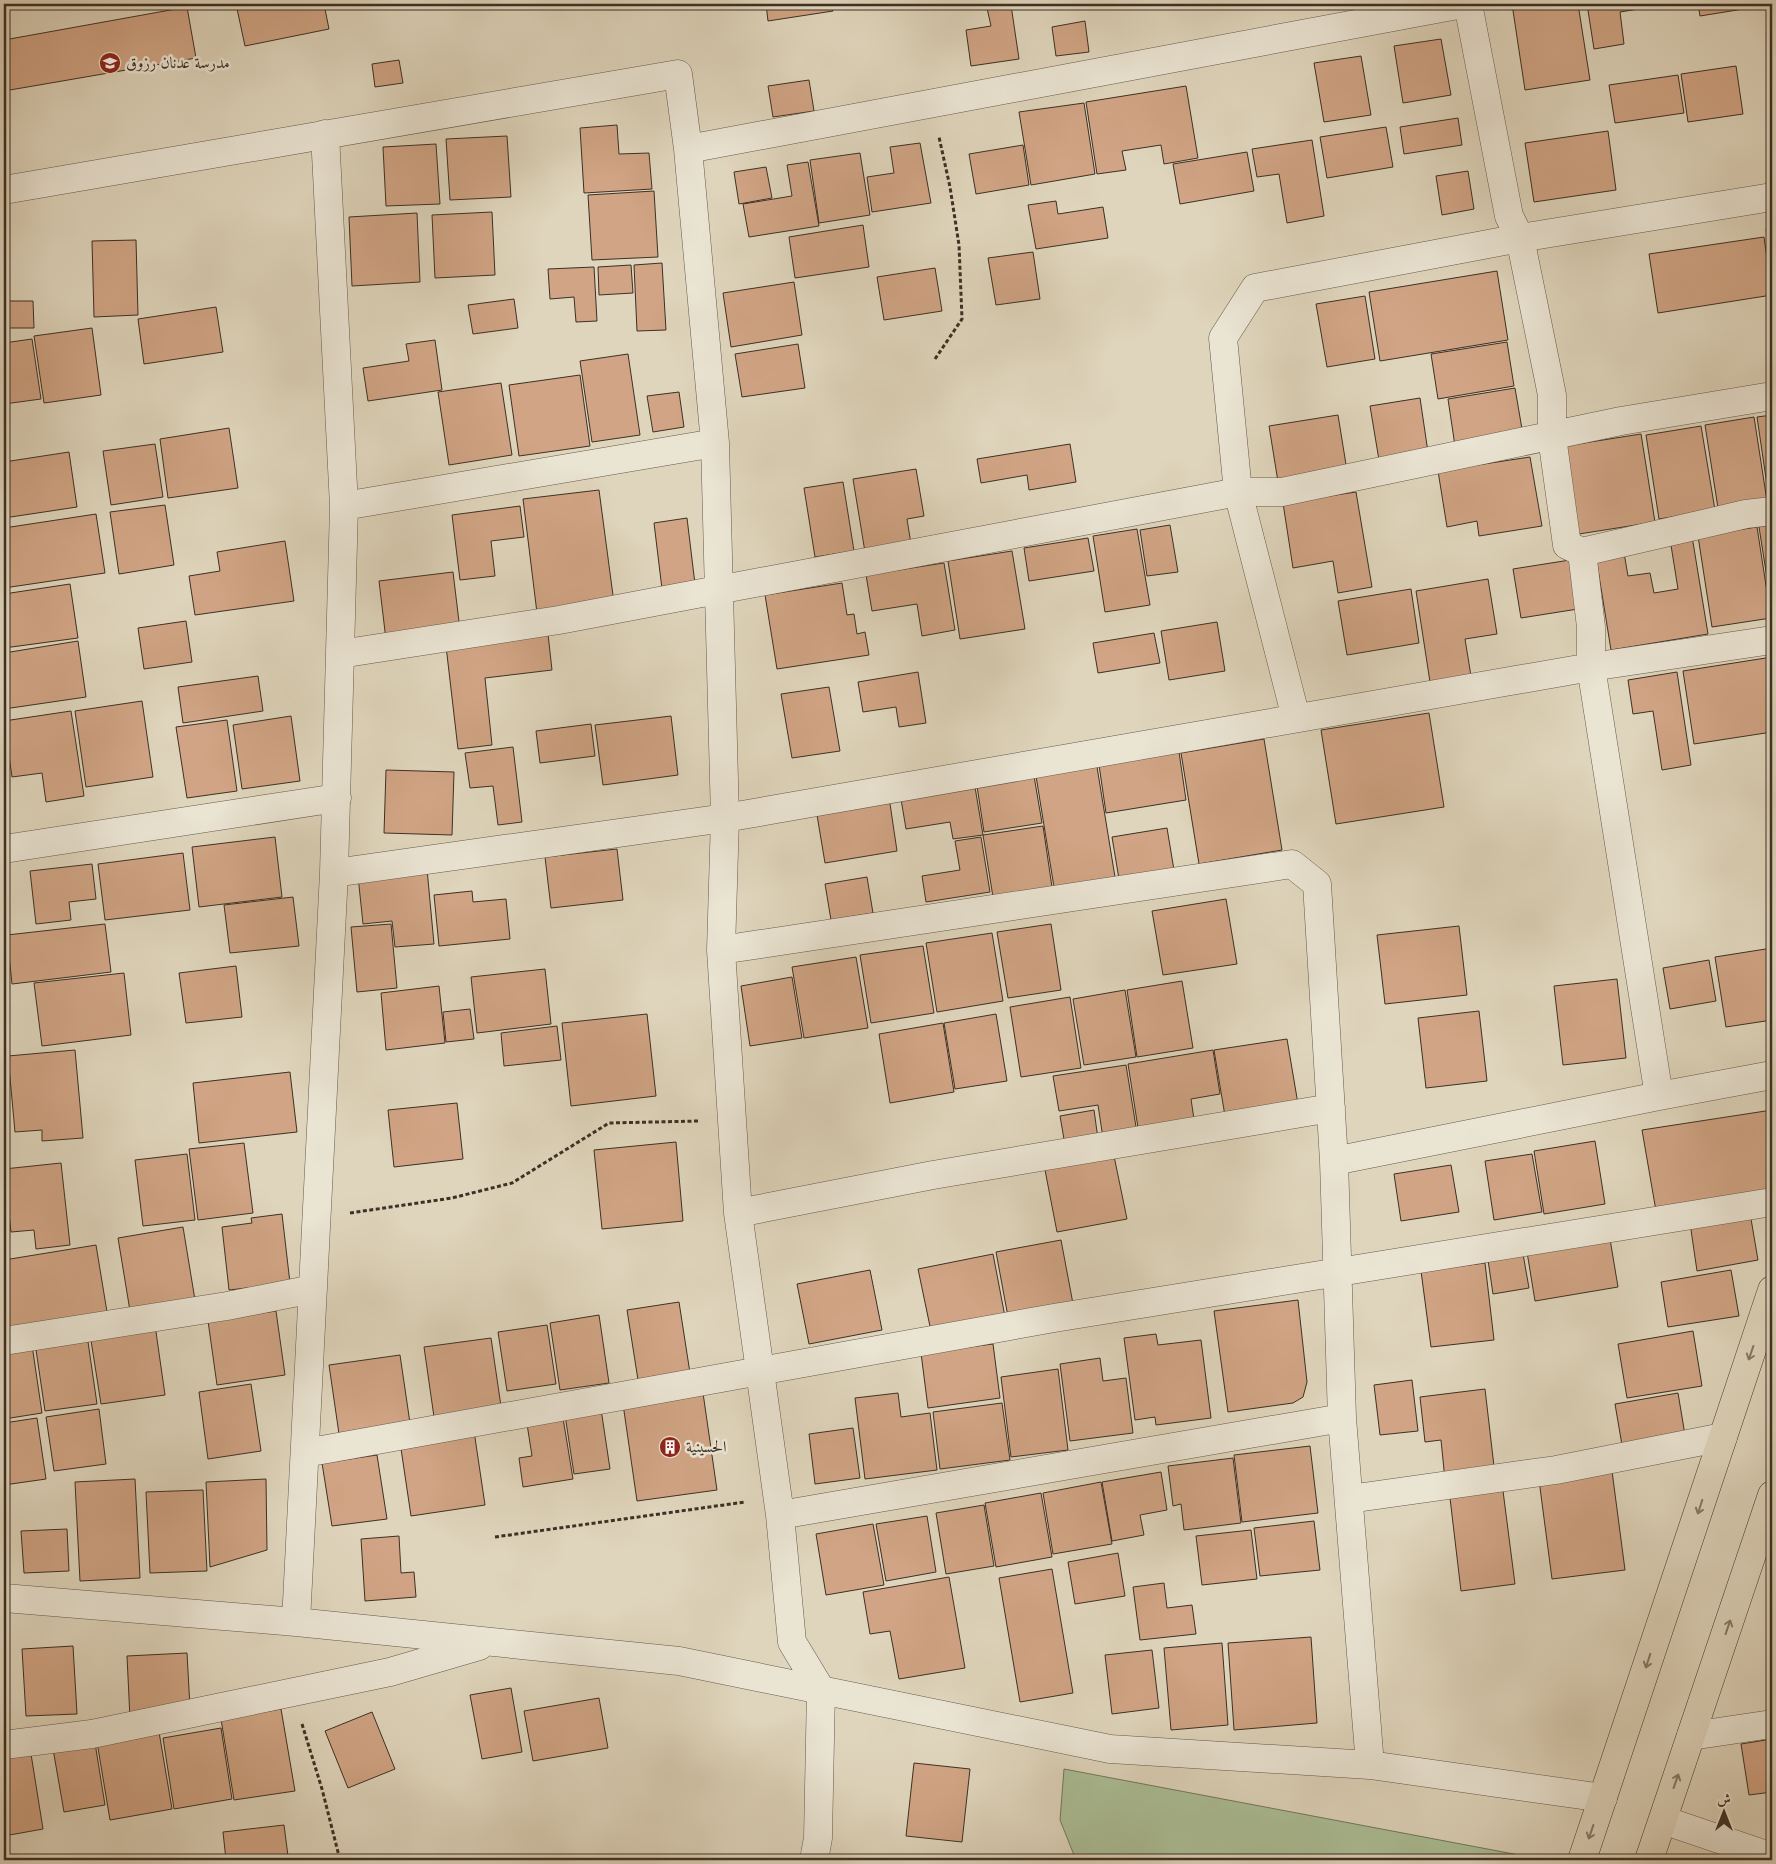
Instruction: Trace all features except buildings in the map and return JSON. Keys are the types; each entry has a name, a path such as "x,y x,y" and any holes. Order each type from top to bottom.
{"main road":[{"path":"1582,1860 1772,1290"},
{"path":"1649,1860 1772,1495"}],"street":[{"path":"688,149 1462,4"},
{"path":"1468,4 1509,216 1520,238 1552,395 1552,437 1567,545 1582,552 1746,514 1772,511"},
{"path":"4,190 678,74 688,149 715,442 725,818 721,950 738,1213 779,1506 792,1642 820,1690 818,1838 820,1859"},
{"path":"296,1622 334,873 344,506 325,134"},
{"path":"1296,718 1238,492 1223,338 1255,288 1520,238 1772,197"},
{"path":"340,654 559,620 1238,492 1282,492 1552,437 1621,421 1772,396"},
{"path":"344,506 715,442"},
{"path":"1582,552 1592,627 1591,667 1659,1096"},
{"path":"334,873 725,818 1591,667 1772,640"},
{"path":"4,849 337,798"},
{"path":"721,950 1292,864 1317,884 1334,1161 1342,1418 1370,1765"},
{"path":"1334,1161 1659,1096 1772,1076"},
{"path":"738,1213 933,1175 1331,1108"},
{"path":"305,1453 1054,1318 1772,1202"},
{"path":"4,1340 226,1306 313,1289"},
{"path":"779,1506 1342,1418"},
{"path":"1349,1499 1556,1470 1723,1437"},
{"path":"4,1598 296,1622 679,1661 1110,1748 1370,1765 1603,1798"},
{"path":"4,1745 92,1734 390,1672 491,1642"},
{"path":"1691,1736 1772,1724"},
{"path":"1663,1820 1772,1858"}],"path":[{"path":"932,103 950,187 959,245 962,318 935,359"},
{"path":"317,1218 452,1198 512,1183 608,1123 732,1121"},
{"path":"495,1537 779,1506"},
{"path":"292,1692 322,1789 340,1860"}],"green space":[{"path":"1064,1769 1535,1858 1535,1860 1076,1860 1060,1820"}],"place":[{"name":"مدرسة عدنان رزوق","path":"110,63"},
{"name":"الحسينية","path":"670,1447"}]}
